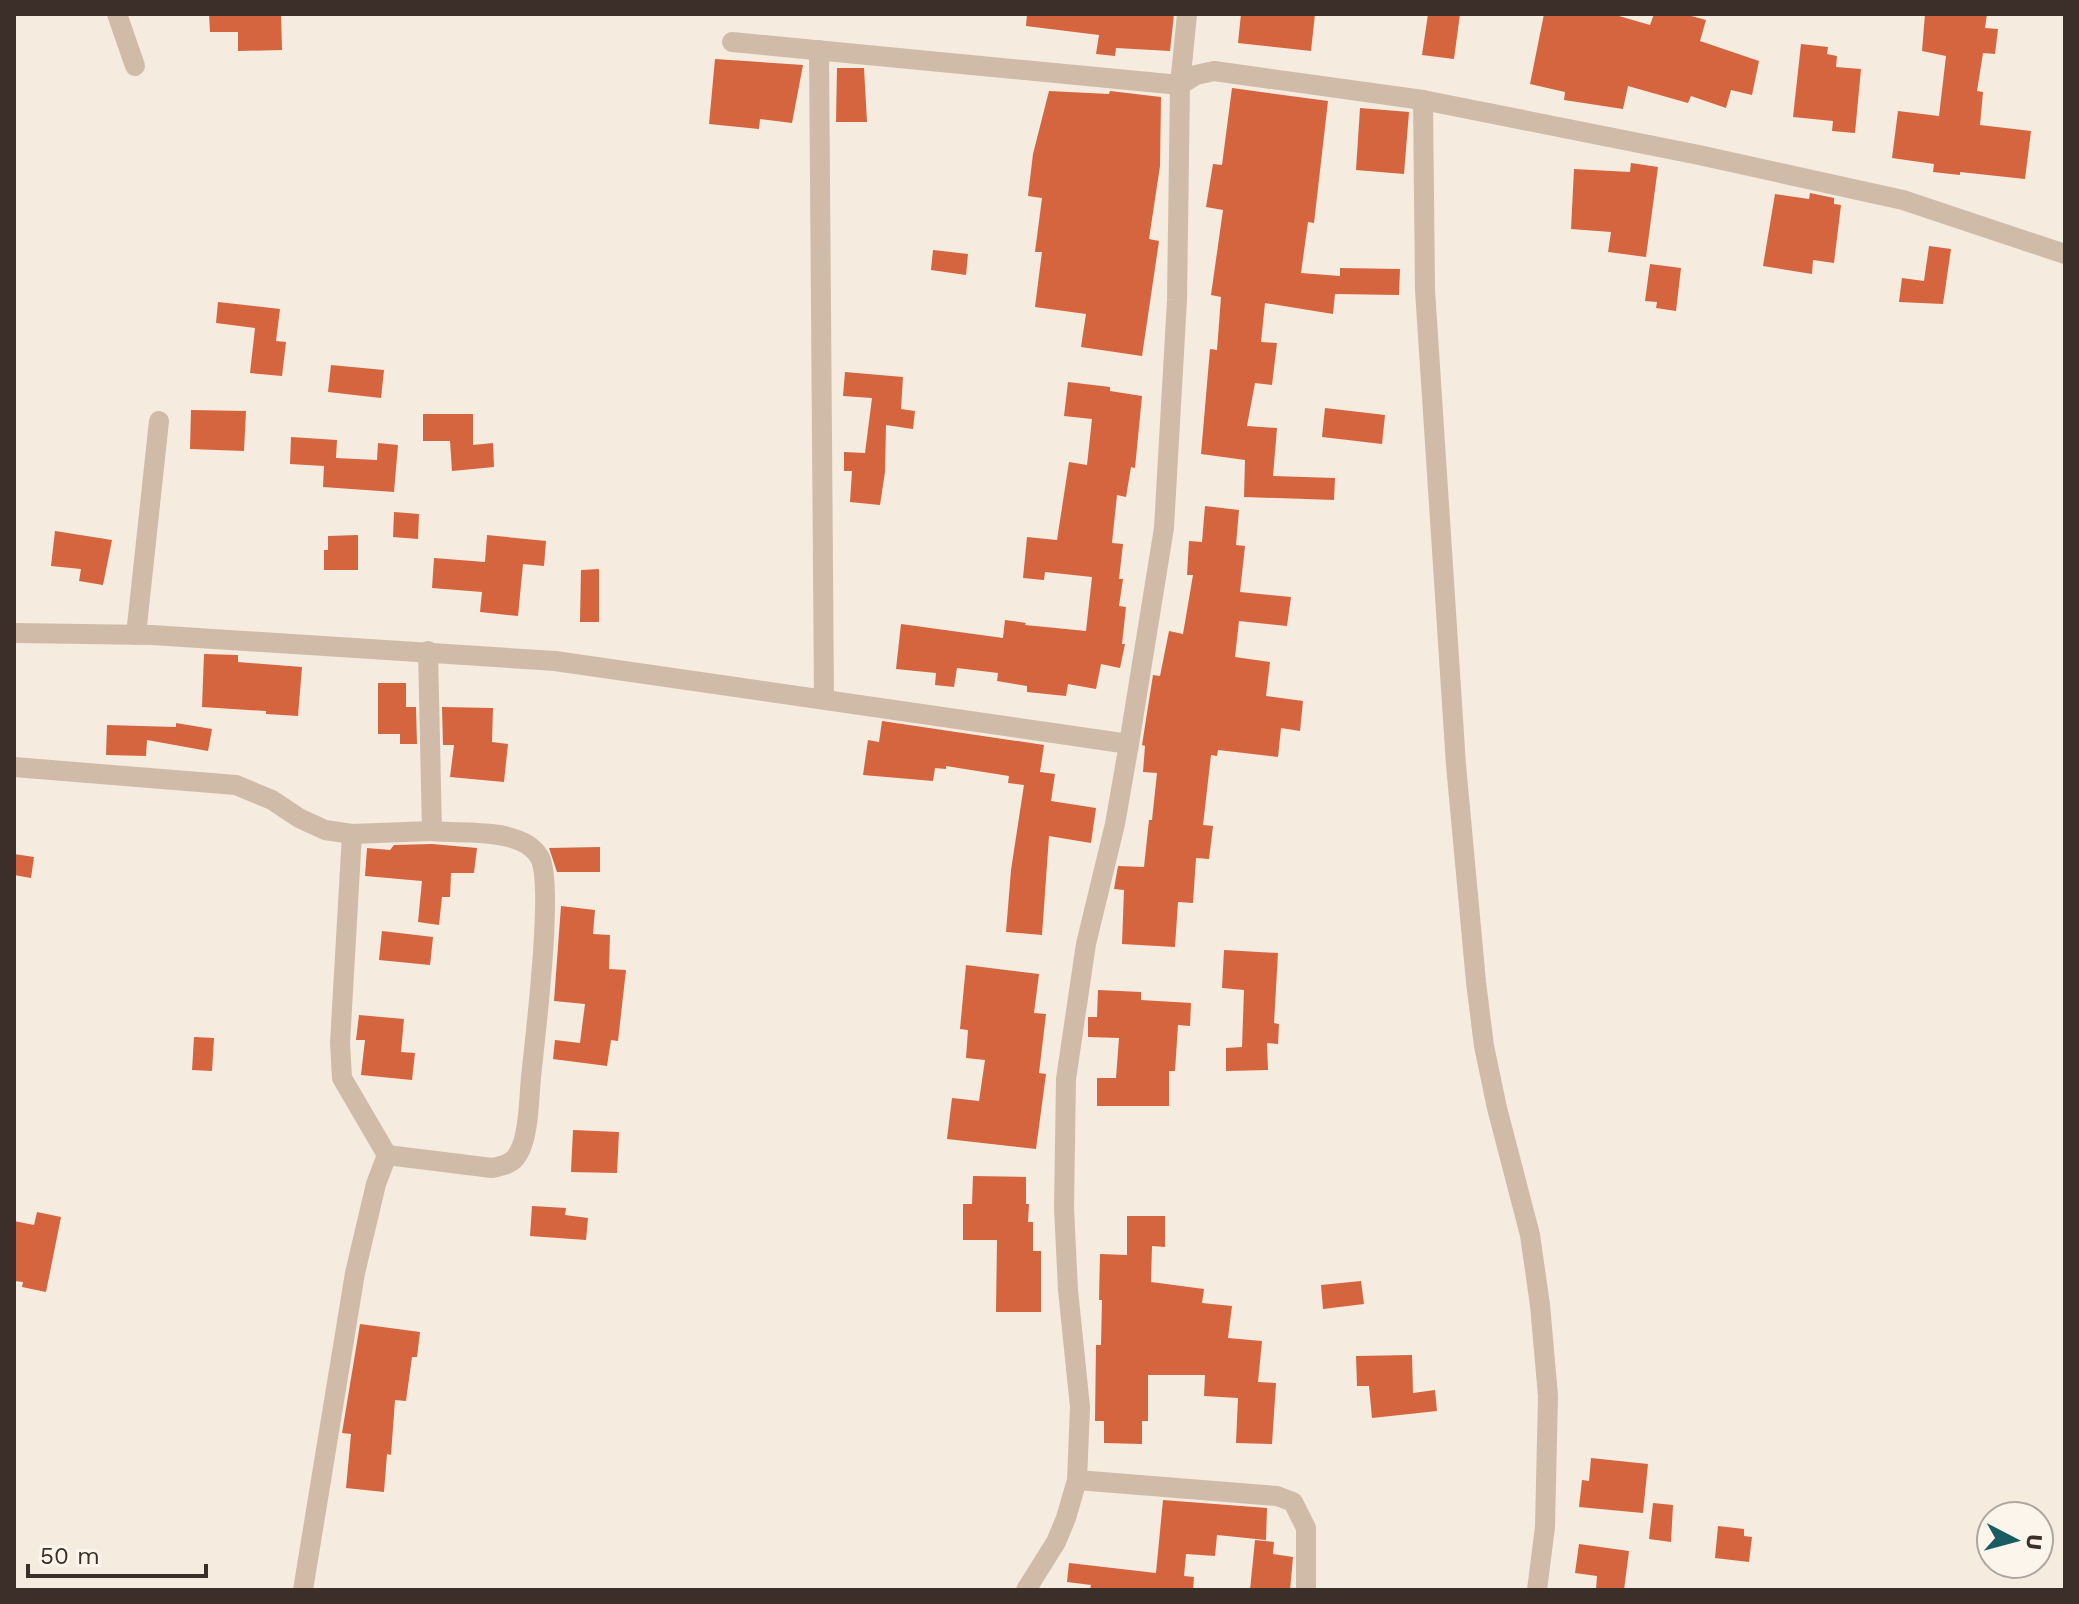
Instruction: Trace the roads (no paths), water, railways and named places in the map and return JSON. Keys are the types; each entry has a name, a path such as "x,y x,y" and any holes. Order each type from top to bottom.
{"street":[{"path":"117,14 135,66"},
{"path":"1026,1590 1056,1542 1077,1480 1080,1407 1068,1290 1064,1208 1066,1079 1086,944 1115,824 1164,528 1177,300 1180,85 1187,14"},
{"path":"732,42 1180,85 1196,75 1214,71 1423,100 1699,155 1903,200 2065,254"},
{"path":"819,50 824,698"},
{"path":"1423,100 1425,290 1456,765 1473,951 1484,1046 1530,1235 1548,1396 1545,1527 1537,1590"},
{"path":"136,635 159,421"},
{"path":"14,633 136,635 555,661 1129,744"},
{"path":"428,651 432,831"},
{"path":"14,767 236,785 272,800 325,830 352,834 432,831 512,838 530,846 541,859 545,881 544,916 536,1036 524,1135 518,1155 508,1164 492,1168 387,1155"},
{"path":"352,834 340,1043 342,1078 387,1155"},
{"path":"303,1590 355,1273 376,1184 387,1155"},
{"path":"1077,1480 1277,1496 1293,1502 1306,1528 1306,1590"}]}
